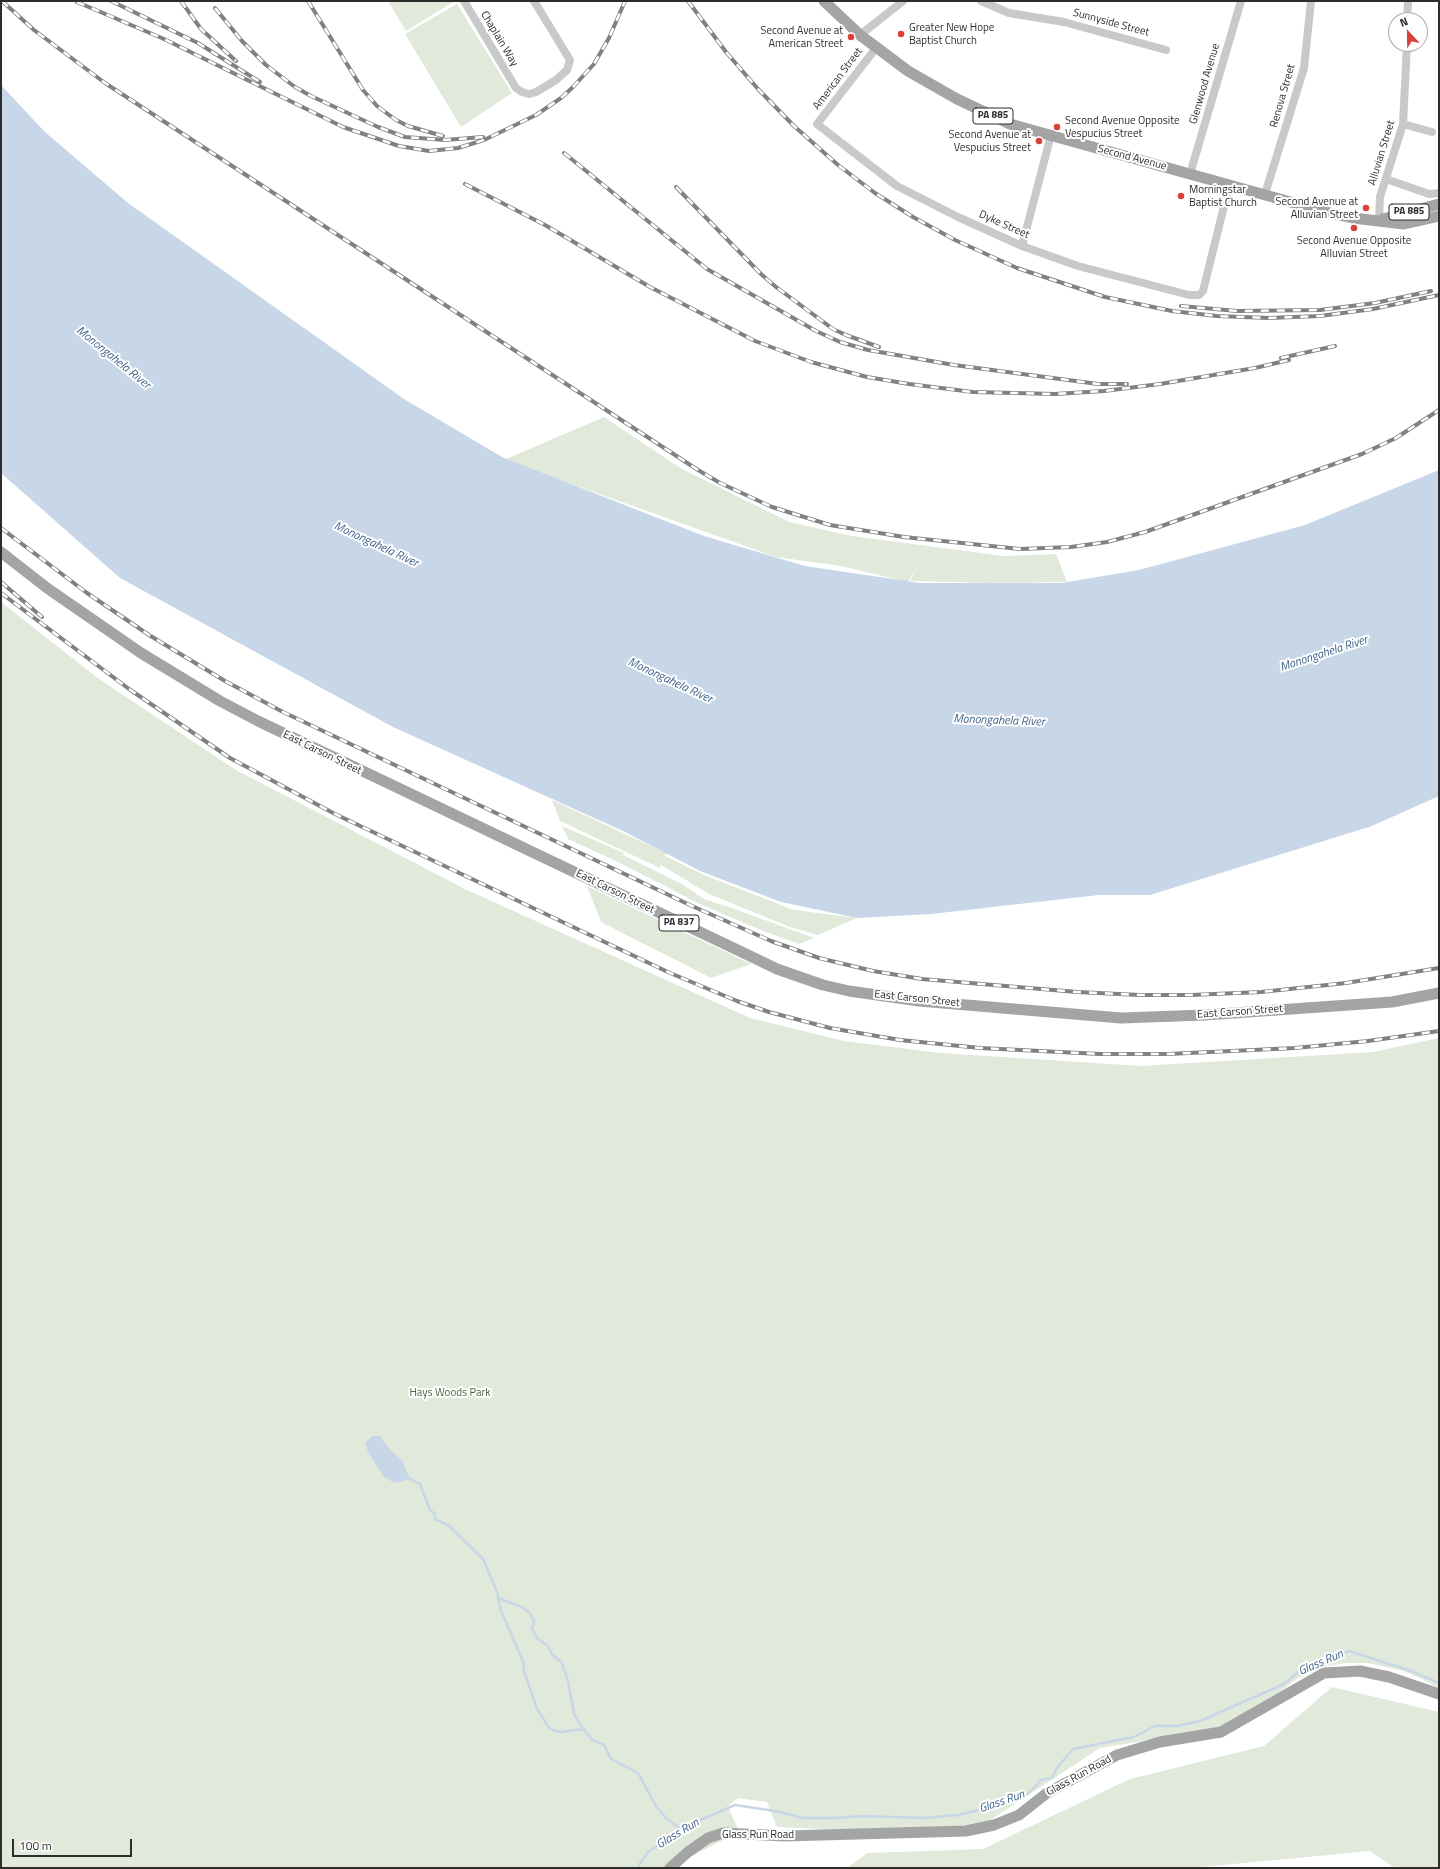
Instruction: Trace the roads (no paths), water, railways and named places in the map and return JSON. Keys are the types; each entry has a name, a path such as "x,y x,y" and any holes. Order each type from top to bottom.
{"main road":[{"name":"Second Avenue","path":"824,1 876,48 924,81 957,99 1010,124 1229,186 1265,194 1330,213 1353,218 1404,224 1439,216"},
{"name":"Second Avenue","path":"1379,220 1439,204"},
{"name":"East Carson Street","path":"1,552 53,592 141,653 213,697 258,722 777,969 823,985 849,992 919,1000 1121,1018 1205,1015 1392,1002 1439,993"},
{"name":"Glass Run Road","path":"670,1868 688,1852 708,1838 723,1833 785,1836 966,1831 994,1825 1019,1815 1047,1793 1117,1755 1160,1742 1221,1732 1324,1673 1360,1671 1389,1677 1439,1694"}],"street":[{"name":"Chaplain Way","path":"464,1 516,88 522,92 536,92 562,75 569,65 570,60 534,1"},
{"path":"860,35 903,1"},
{"name":"Sunnyside Street","path":"981,1 1009,13 1064,22 1166,50"},
{"name":"Glenwood Avenue","path":"1190,174 1241,1"},
{"name":"Renova Street","path":"1265,194 1304,68 1311,1"},
{"path":"1407,12 1408,1"},
{"name":"American Street","path":"817,124 876,48"},
{"name":"Alluvian Street","path":"1379,220 1380,197 1403,124 1407,52"},
{"name":"Dyke Street","path":"817,124 897,186 958,217 1022,246 1078,266 1189,295 1199,295 1203,291 1229,186"},
{"path":"1403,124 1432,132"},
{"path":"1022,246 1051,135"},
{"path":"1386,178 1429,194 1439,193"}],"water":[{"name":"Monongahela River","path":"1,85 45,132 128,203 404,399 502,457 704,536 805,566 920,583 1061,583 1139,570 1305,525 1439,470 1439,796 1372,826 1150,895 1099,895 931,914 857,918 781,902 700,871 623,831 393,727 120,578 1,473"},
{"path":"372,1436 380,1436 391,1451 402,1460 410,1479 394,1483 383,1476 368,1452 365,1443"}],"waterway":[{"path":"410,1479 420,1484 430,1510 435,1514 435,1519 448,1525 483,1559 497,1592 501,1611 523,1661 524,1671 537,1709 550,1729 560,1732 584,1729"},
{"path":"498,1598 522,1607 529,1612 534,1621 532,1628 537,1638 548,1646 552,1654 562,1663 568,1681 574,1714 581,1726 592,1740 604,1745 611,1759 638,1773 656,1806 666,1818 683,1831"},
{"name":"Glass Run","path":"637,1868 648,1852 698,1821 735,1805 775,1811 803,1818 863,1816 924,1818 958,1815 995,1806 1028,1794 1041,1780 1052,1778 1057,1768 1073,1749 1134,1737 1155,1726 1177,1726 1200,1721 1284,1684 1298,1672 1349,1651 1411,1671 1439,1683"}],"railway":[{"path":"2,1 34,30 105,83 698,470 720,483 772,507 830,525 904,537 1020,549 1071,547 1107,542 1145,532 1362,454 1396,438 1439,410"},
{"path":"111,1 198,43 260,82"},
{"path":"181,1 201,29 236,61"},
{"path":"308,1 363,90 377,106 396,120 408,126 443,136"},
{"path":"77,2 164,39 343,127 399,146 429,151 458,148 484,140 536,115 561,98 594,64 609,38 625,1"},
{"path":"688,1 726,52 758,89 794,126 838,165 875,193 913,217 955,240 1017,268 1105,297 1172,311 1217,316 1269,318 1320,316 1373,309 1439,295"},
{"path":"215,8 242,41 266,65 295,87 311,96 378,127 405,137 445,140 483,137"},
{"path":"564,153 707,269 816,331 840,342 868,350 954,365 1098,384 1127,384"},
{"path":"465,184 545,225 650,287 755,341 811,362 867,377 973,392 1055,394 1104,391 1160,384 1255,368 1289,360"},
{"path":"676,187 761,274 776,287 833,329 879,347"},
{"path":"1181,306 1237,311 1320,310 1375,303 1431,291"},
{"path":"1281,358 1335,346"},
{"path":"1,528 87,593 149,635 225,681 283,712 692,906 771,941 819,958 873,971 922,979 1077,992 1140,995 1191,995 1261,992 1346,983 1439,968"},
{"path":"1,582 42,617"},
{"path":"1,593 129,689 230,758 335,814 670,973 737,1001 769,1012 830,1028 900,1040 980,1048 1100,1054 1168,1054 1295,1048 1368,1041 1439,1031"}],"place":[{"name":"Greater New Hope Baptist Church","path":"901,34"},
{"name":"Second Avenue at American Street","path":"851,37"},
{"name":"Second Avenue Opposite Vespucius Street","path":"1057,127"},
{"name":"Second Avenue at Vespucius Street","path":"1039,141"},
{"name":"Morningstar Baptist Church","path":"1181,196"},
{"name":"Second Avenue at Alluvian Street","path":"1366,208"},
{"name":"Second Avenue Opposite Alluvian Street","path":"1354,228"}],"park label":[{"name":"Hays Woods Park","path":"450,1393"}]}
